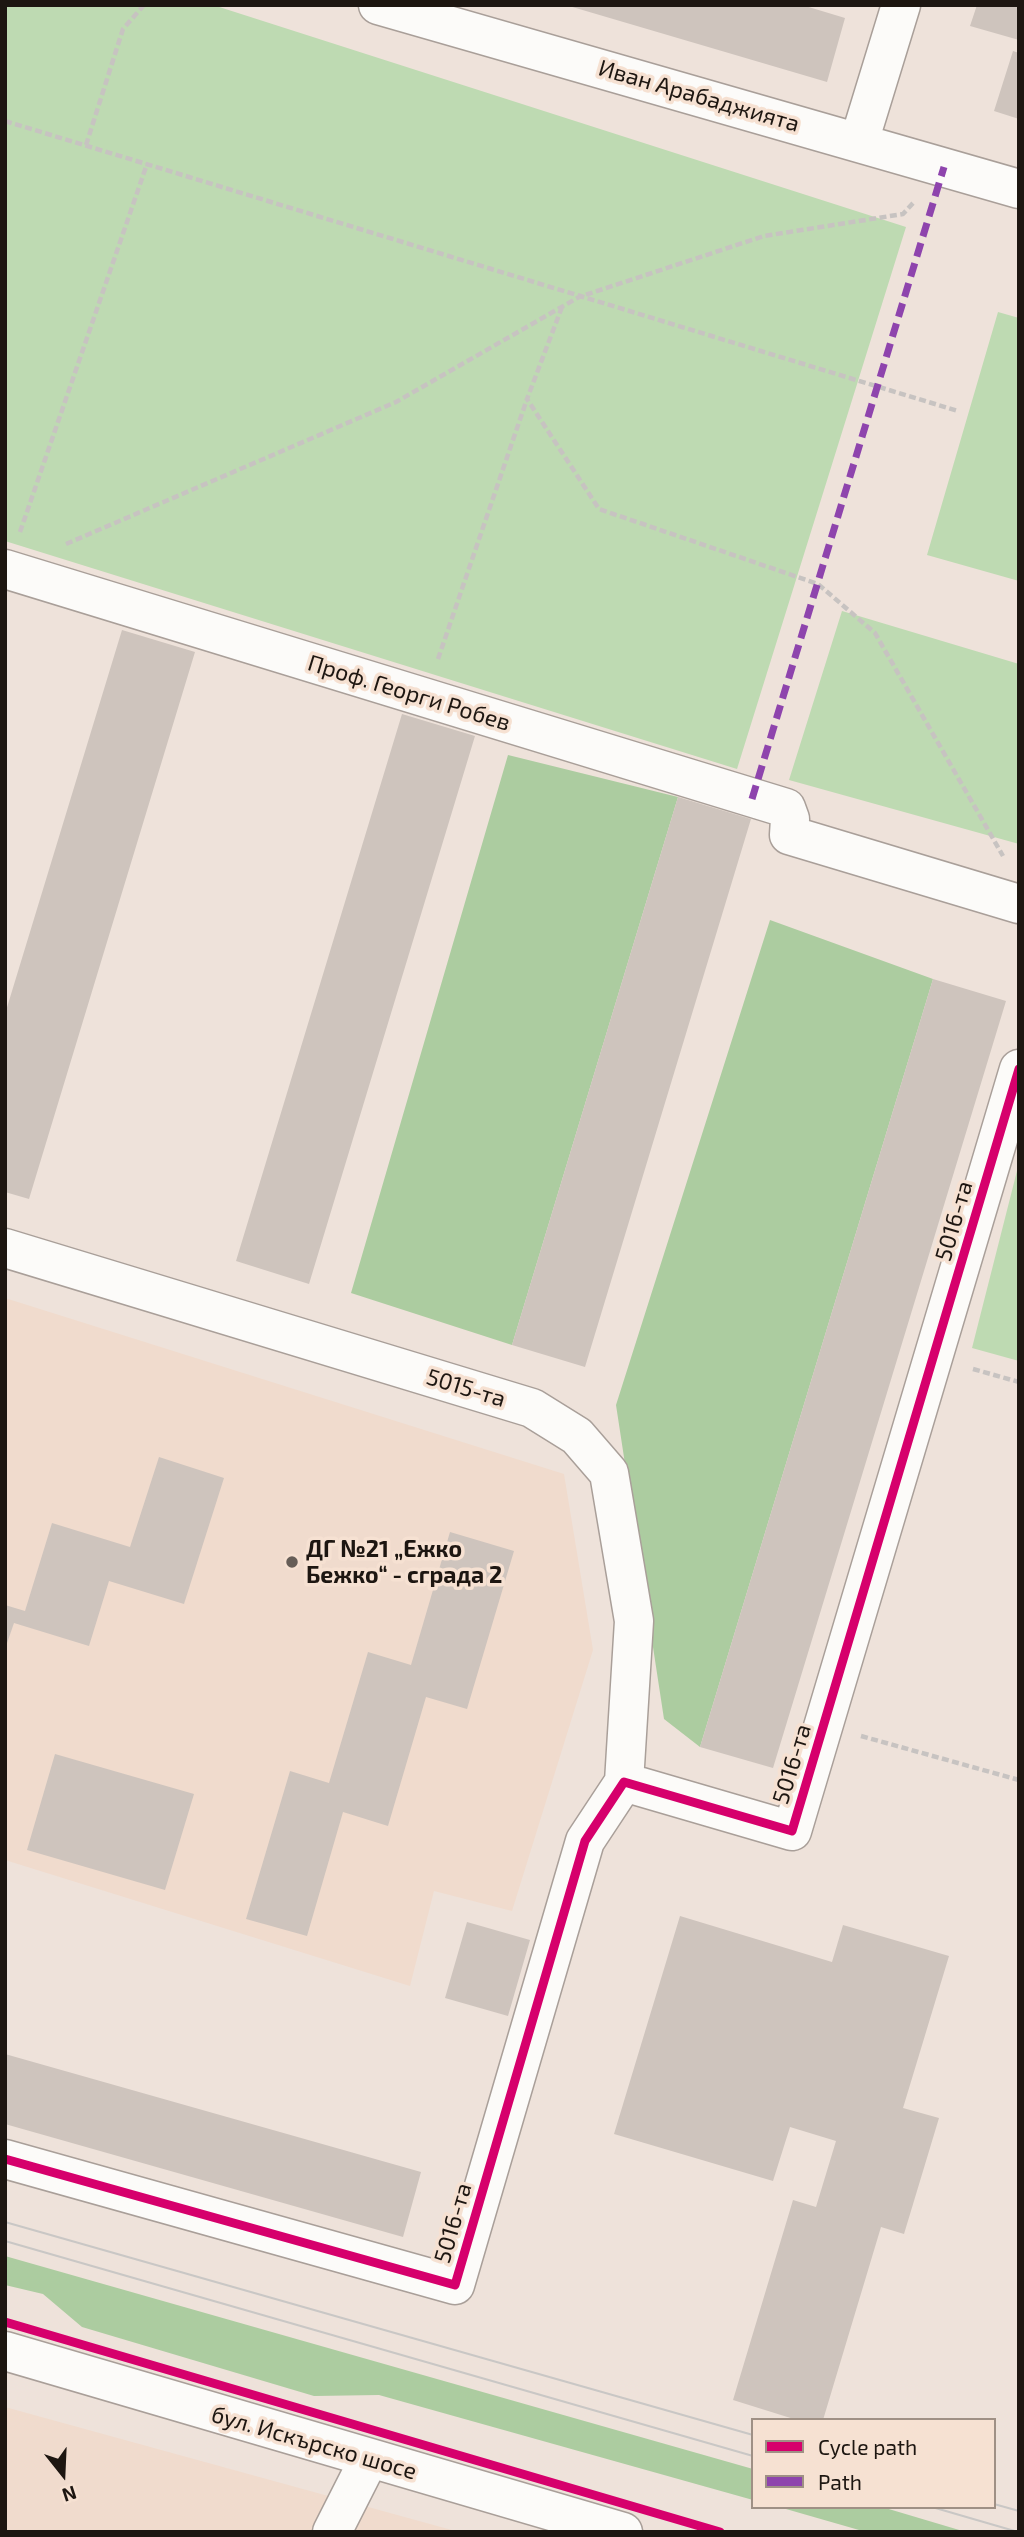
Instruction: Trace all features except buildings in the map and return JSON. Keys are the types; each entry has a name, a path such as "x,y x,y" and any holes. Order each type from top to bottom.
{"street":[{"name":"Иван Арабаджията","path":"378,5 1019,189"},
{"path":"859,142 901,5"},
{"name":"Проф. Георги Робев","path":"6,572 786,808 790,819 789,835 1019,904"},
{"name":"5016-та","path":"5,2159 455,2285 585,1841 624,1782 792,1831 1019,1069"},
{"name":"5015-та","path":"5,1248 532,1408 577,1436 609,1473 634,1621 624,1782"},
{"name":"бул. Искърско шосе","path":"5,2351 623,2532"},
{"path":"332,2532 369,2459"}],"path":[{"path":"86,145 123,29 144,5"},
{"path":"5,121 958,411"},
{"path":"6,572 147,164"},
{"path":"6,572 396,402 579,297 764,236 903,214 944,167"},
{"path":"425,698 527,398 562,306"},
{"path":"527,398 599,509 818,584 875,634 1005,860"},
{"path":"934,1357 1019,1382"},
{"path":"823,1726 1019,1780"}],"shaded area":[{"name":"ДГ №21 „Ежко Бежко“ - сграда 2","path":"5,1298 564,1474 593,1650 512,1911 434,1891 410,1986 5,1860"},
{"path":"5,2407 459,2532 5,2532"}],"green space":[{"path":"5,5 213,5 906,227 737,769 5,541"},
{"path":"998,312 1019,318 1019,581 927,555"},
{"path":"842,611 1019,664 1019,844 789,780"},
{"path":"508,755 678,797 512,1345 351,1293"},
{"path":"770,920 933,979 700,1747 664,1719 616,1405"},
{"path":"1019,1163 1019,1361 972,1348"},
{"path":"5,2256 751,2468 751,2499 379,2395 314,2396 82,2327 43,2294 5,2285"},
{"path":"786,2509 889,2509 966,2532 866,2532"}],"tram line":[{"path":"5,2222 751,2434"},
{"path":"5,2241 751,2455"},
{"path":"996,2505 1019,2511"},
{"path":"939,2509 1018,2532"}],"marked path":[{"path":"752,799 944,167"}],"cycle path":[{"path":"5,2159 455,2285 585,1841 624,1782 792,1831 1019,1069"},
{"path":"5,2322 720,2532"}],"place":[{"name":"ДГ №21 „Ежко Бежко“ - сграда 2","path":"292,1562"}]}
